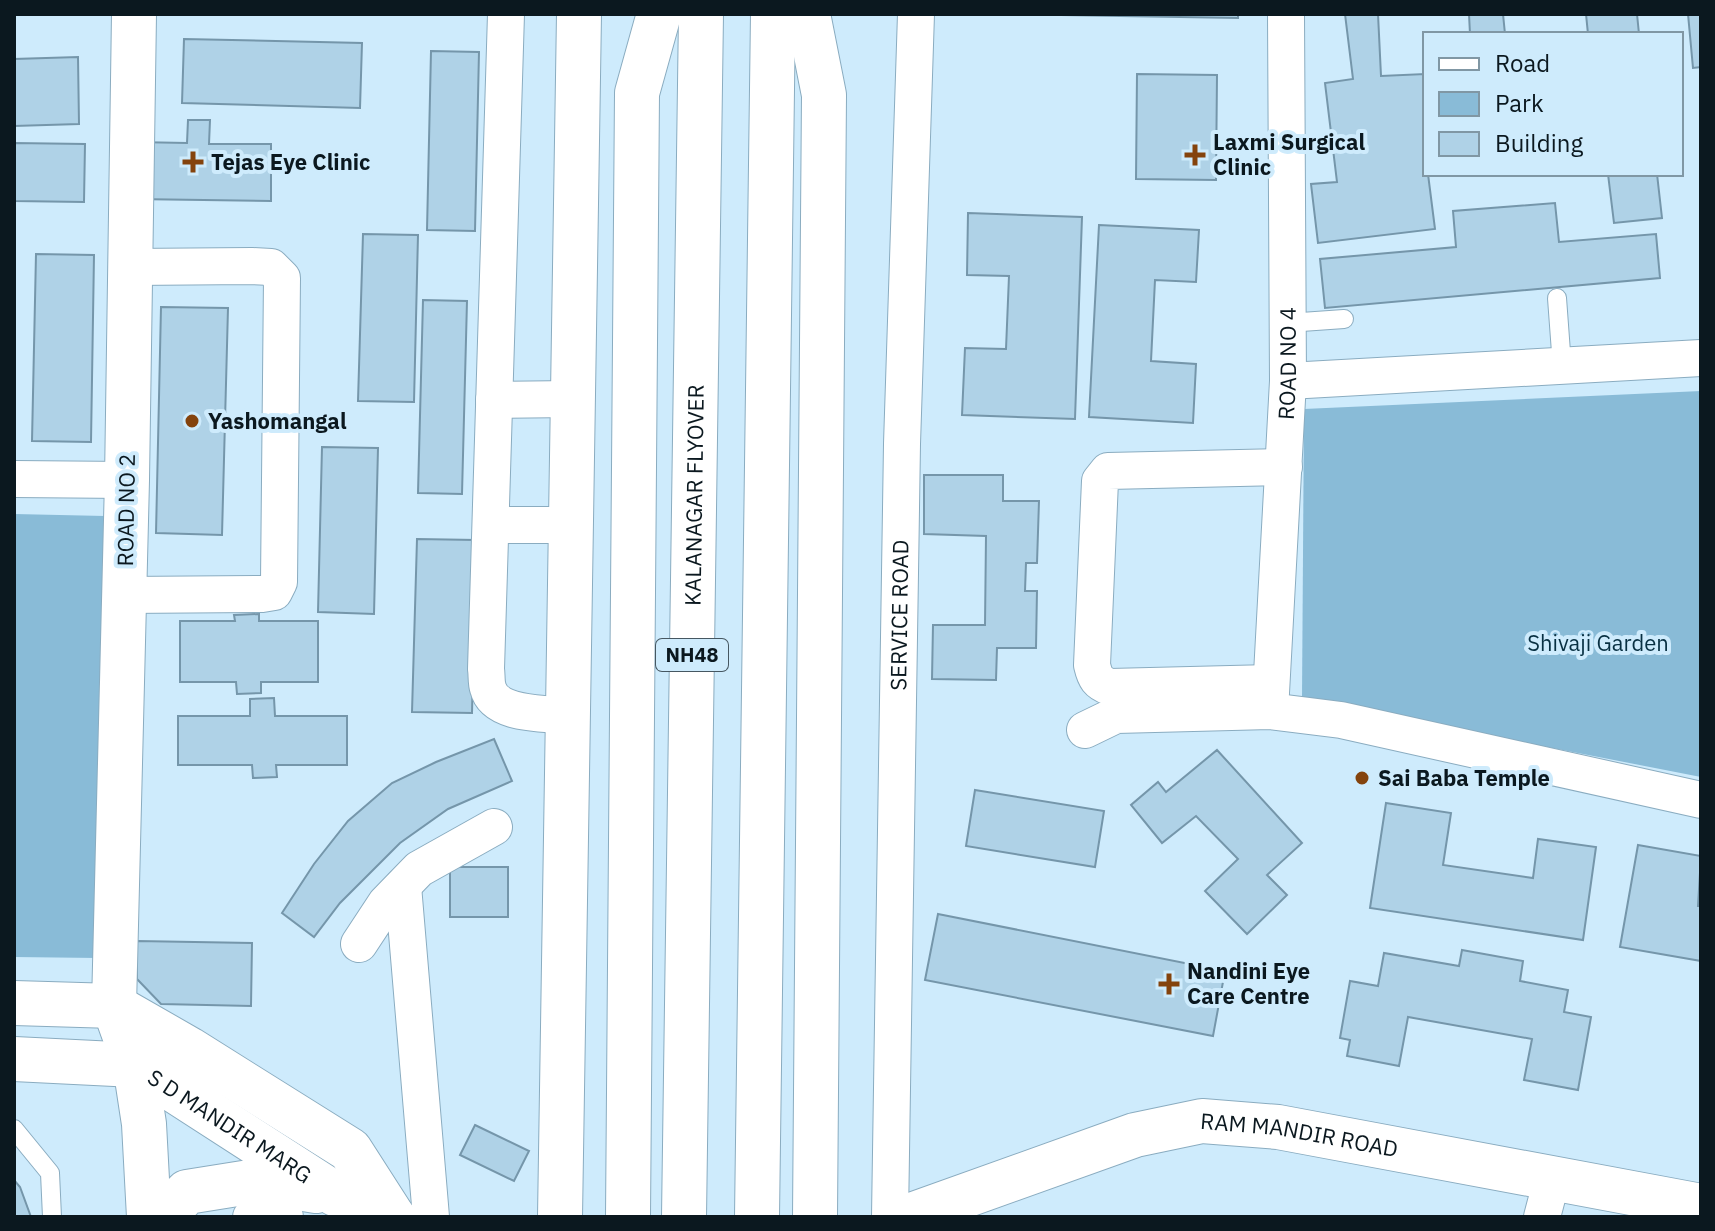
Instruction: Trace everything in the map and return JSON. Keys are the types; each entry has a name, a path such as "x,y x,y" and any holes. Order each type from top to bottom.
{"main road":[{"name":"ROAD NO 2","path":"114,1006 134,14"},
{"path":"560,1217 579,14"},
{"path":"628,1217 637,93 659,14"},
{"name":"KALANAGAR FLYOVER","path":"684,1217 701,14"},
{"path":"757,1217 773,14"},
{"path":"808,14 824,95 815,1217"},
{"path":"14,1003 114,1006 350,1150 393,1217"},
{"path":"114,1006 135,1065 144,1124 149,1217"},
{"name":"S D MANDIR MARG","path":"14,1059 135,1065 335,1194 393,1217"},
{"name":"RAM MANDIR ROAD","path":"906,1217 1135,1135 1202,1121 1278,1127 1547,1198 1701,1206"},
{"path":"163,1217 187,1192 256,1181 335,1194"}],"street":[{"path":"506,14 488,689 493,699 506,708 568,716"},
{"name":"SERVICE ROAD","path":"890,1217 902,444 916,14"},
{"name":"ROAD NO 4","path":"1270,697 1288,381 1286,14"},
{"path":"124,595 274,592 279,582 280,535 282,278 271,267 130,267"},
{"path":"1288,381 1701,358"},
{"path":"494,400 573,399"},
{"path":"1284,467 1108,471 1100,481 1092,665 1095,677 1110,687 1270,697 1341,720 1701,800"},
{"path":"14,479 127,480"},
{"path":"491,525 571,525"},
{"path":"1085,730 1116,715 1270,697"},
{"path":"359,944 386,903 419,869 494,827"},
{"path":"403,886 431,1217"},
{"path":"251,1217 285,1217"}],"lane":[{"path":"1557,298 1562,366"},
{"path":"1287,323 1344,319"},
{"path":"14,1129 50,1173 52,1217"}],"green space":[{"name":"Shivaji Garden","path":"1701,391 1701,777 1302,699 1304,409"},
{"path":"14,514 105,516 98,958 14,957"}],"building":[{"path":"994,14 1238,14 1238,18"},
{"path":"1345,14 1378,14 1381,76 1423,74 1423,176 1428,176 1435,229 1318,243 1311,184 1337,182 1325,83 1353,79"},
{"path":"1469,14 1503,14 1505,32 1470,32"},
{"path":"1586,14 1637,14 1639,32 1588,32"},
{"path":"1688,14 1701,14 1701,67 1693,68"},
{"path":"184,39 362,43 360,108 182,103"},
{"path":"431,51 479,52 475,231 427,230"},
{"path":"78,57 79,124 14,126 14,59"},
{"path":"1137,74 1217,75 1216,180 1136,179"},
{"path":"188,120 210,120 209,144 271,144 271,201 134,199 135,142 187,143"},
{"path":"14,143 85,144 84,202 14,201"},
{"path":"1608,176 1657,176 1662,218 1614,223"},
{"path":"1555,203 1559,242 1656,234 1660,278 1325,308 1320,259 1456,247 1453,211"},
{"path":"968,213 1082,217 1075,419 962,415 965,348 1006,349 1009,276 967,275"},
{"path":"1099,225 1199,230 1196,282 1155,280 1151,361 1196,364 1193,423 1089,417"},
{"path":"363,234 418,235 414,402 358,401"},
{"path":"36,254 94,255 91,442 32,441"},
{"path":"423,300 467,301 462,494 418,493"},
{"name":"Yashomangal","path":"161,307 228,308 222,535 156,533"},
{"path":"322,447 378,448 374,614 318,612"},
{"path":"924,475 1003,475 1003,501 1039,501 1037,563 1026,563 1025,591 1037,591 1036,648 997,648 996,680 932,679 933,625 985,625 986,536 924,534"},
{"path":"417,539 476,540 472,713 412,712"},
{"path":"259,614 259,621 318,621 318,682 261,682 261,693 237,694 236,682 180,682 180,621 235,621 234,615"},
{"path":"274,698 275,716 347,716 347,765 276,765 277,777 253,778 252,765 178,765 178,716 250,716 250,699"},
{"path":"494,739 512,781 448,809 400,843 340,903 314,937 282,913 314,864 348,821 392,783"},
{"path":"1217,750 1302,843 1267,875 1287,895 1247,934 1205,891 1238,859 1196,816 1162,843 1131,805 1158,782 1166,792"},
{"path":"975,790 1104,811 1095,867 966,846"},
{"path":"1386,803 1451,813 1443,865 1533,878 1538,839 1596,847 1583,940 1370,908"},
{"path":"1638,845 1701,856 1698,906 1701,906 1701,961 1620,947"},
{"path":"450,867 508,867 508,917 450,917"},
{"path":"938,914 1225,971 1213,1036 925,980"},
{"path":"137,941 252,943 251,1006 161,1004 137,979"},
{"path":"1462,950 1523,961 1520,981 1568,990 1564,1012 1591,1017 1578,1090 1524,1080 1532,1039 1408,1017 1399,1066 1347,1056 1350,1040 1340,1038 1350,981 1378,986 1384,953 1459,966"},
{"path":"475,1125 529,1151 514,1181 460,1155"},
{"path":"14,1180 20,1187 31,1217 14,1217"}],"place":[{"name":"Laxmi Surgical Clinic","path":"1195,155"},
{"name":"Tejas Eye Clinic","path":"193,162"},
{"name":"Yashomangal","path":"192,421"},
{"name":"Sai Baba Temple","path":"1362,778"},
{"name":"Nandini Eye Care Centre","path":"1169,984"}]}
